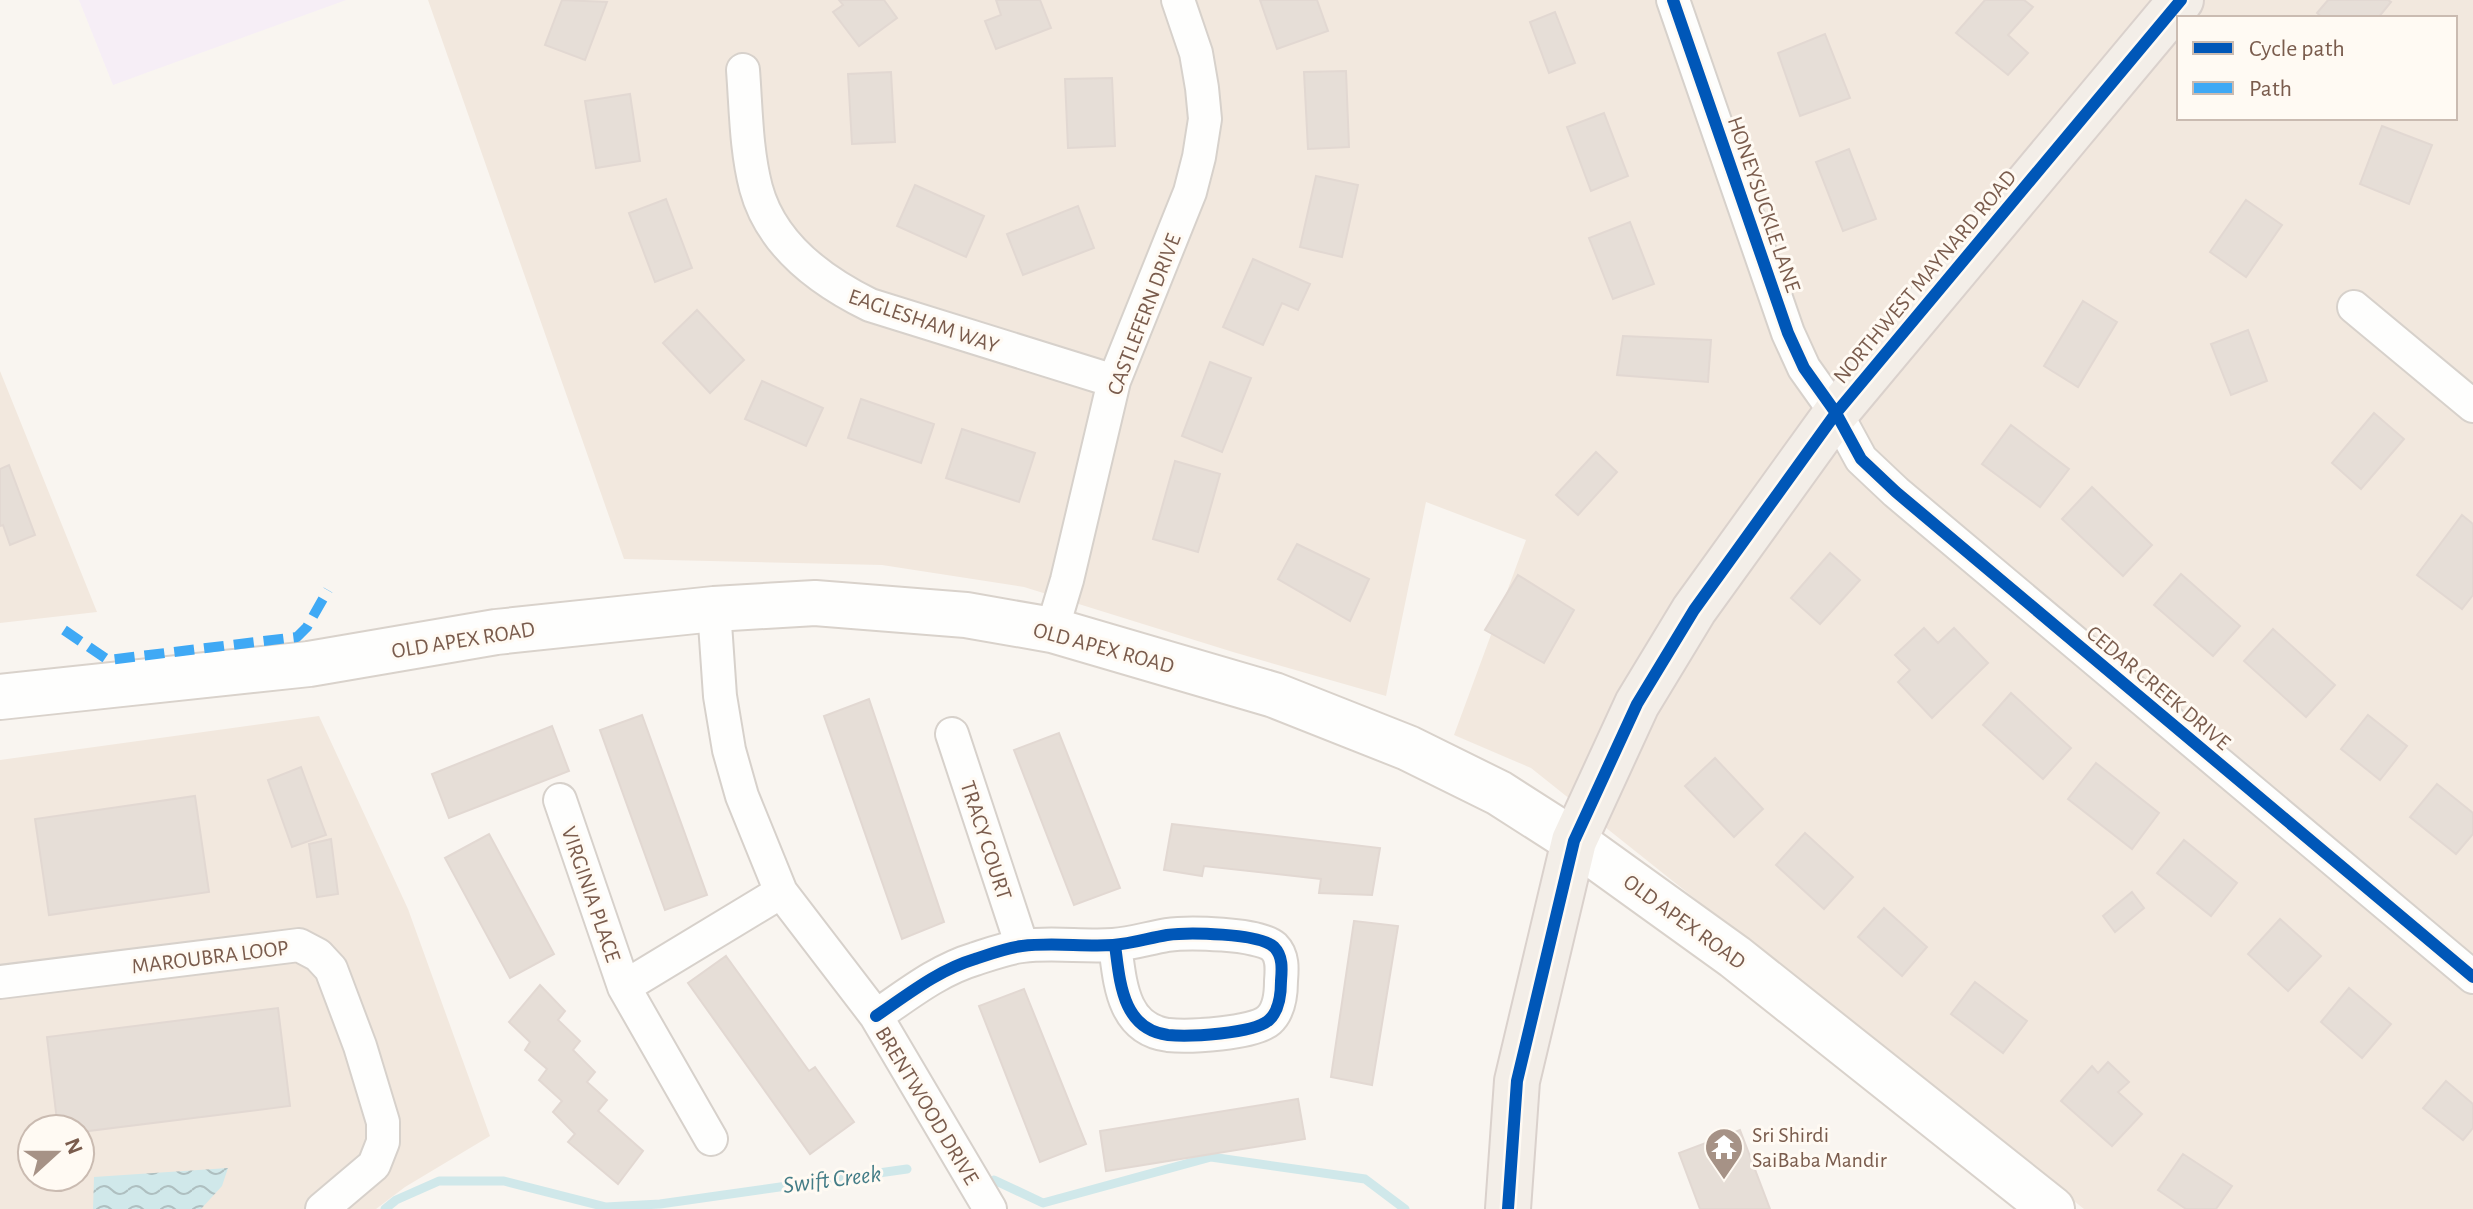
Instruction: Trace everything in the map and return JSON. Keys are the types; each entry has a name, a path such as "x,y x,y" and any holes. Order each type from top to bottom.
{"main road":[{"name":"NORTHWEST MAYNARD ROAD","path":"1508,1209 1517,1081 1574,841 1637,704 1694,610 1836,413 2181,0"},
{"name":"OLD APEX ROAD","path":"0,697 309,664 496,632 714,609 815,603 966,615 1052,630 1274,695 1408,748 1499,793 1574,841 1735,957 2052,1209"}],"street":[{"name":"CASTLEFERN DRIVE","path":"1052,630 1067,580 1114,381 1190,192 1199,157 1205,119 1202,88 1196,53 1178,0"},
{"name":"HONEYSUCKLE LANE","path":"1673,0 1788,333 1804,368 1836,413"},
{"name":"EAGLESHAM WAY","path":"743,70 749,147 757,191 790,248 812,271 840,291 870,305 1114,381"},
{"path":"2354,307 2473,406"},
{"name":"CEDAR CREEK DRIVE","path":"1836,413 1861,459 1896,492 2473,977"},
{"name":"BRENTWOOD DRIVE","path":"714,609 720,696 729,750 742,796 781,892 876,1016 990,1209"},
{"name":"TRACY COURT","path":"952,734 1022,946"},
{"name":"VIRGINIA PLACE","path":"560,800 624,987 711,1139"},
{"name":"VIRGINIA PLACE","path":"624,987 781,892"},
{"path":"876,1016 930,979 972,960 1022,946 1115,945 1170,934 1264,940 1275,947 1282,960 1277,1008 1268,1021 1256,1027 1173,1036 1148,1029 1134,1017 1123,1000 1115,945"},
{"name":"MAROUBRA LOOP","path":"0,982 299,945 318,955 331,969 360,1046 383,1122 383,1142 374,1165 322,1209"}],"shaded area":[{"path":"79,0 346,0 113,85"},
{"path":"428,0 2473,0 2473,1209 2084,1209 1531,768 1454,735 1526,540 1426,502 1386,696 1024,587 882,565 624,559"},
{"path":"0,371 97,612 0,623"},
{"path":"319,716 408,909 490,1136 405,1187 376,1209 0,1209 0,760"}],"water":[{"path":"228,1168 222,1186 201,1209 93,1209 96,1177"}],"building":[{"path":"562,0 607,2 585,60 545,45"},
{"path":"839,0 884,0 897,18 859,46 833,12 843,5"},
{"path":"996,0 1040,0 1051,28 996,49 985,21 1001,15"},
{"path":"1260,0 1317,0 1328,31 1277,49"},
{"path":"1985,0 2024,0 2033,7 2008,35 2028,53 2008,75 1956,33"},
{"path":"2328,0 2391,2 2380,16 2321,16 2317,13"},
{"path":"1555,12 1575,63 1549,73 1530,22"},
{"path":"1825,34 1850,98 1800,116 1778,53"},
{"path":"1346,71 1349,147 1308,149 1304,72"},
{"path":"891,72 895,142 852,144 848,74"},
{"path":"1112,78 1115,146 1068,148 1065,79"},
{"path":"630,94 640,161 596,168 585,101"},
{"path":"1604,113 1628,176 1591,191 1567,127"},
{"path":"2382,126 2432,145 2409,204 2360,184"},
{"path":"1849,149 1876,219 1843,231 1816,162"},
{"path":"1316,176 1358,185 1342,257 1300,247"},
{"path":"915,185 984,216 966,257 897,226"},
{"path":"666,199 692,268 655,282 629,213"},
{"path":"2246,200 2282,225 2246,277 2210,252"},
{"path":"1078,206 1094,248 1023,275 1007,234"},
{"path":"1630,222 1654,284 1613,299 1589,238"},
{"path":"1253,259 1310,284 1298,310 1282,303 1263,345 1223,327"},
{"path":"2083,301 2117,322 2078,387 2044,366"},
{"path":"697,310 744,360 710,393 663,343"},
{"path":"2248,330 2267,381 2231,395 2211,344"},
{"path":"1623,336 1711,340 1708,382 1617,375"},
{"path":"1210,362 1251,378 1222,452 1182,436"},
{"path":"762,381 823,408 806,446 745,419"},
{"path":"861,399 934,424 921,463 848,438"},
{"path":"2374,413 2404,439 2361,489 2332,463"},
{"path":"2011,425 2069,469 2040,507 1982,464"},
{"path":"962,429 1035,453 1019,502 946,478"},
{"path":"1596,452 1617,472 1578,515 1556,495"},
{"path":"1175,461 1220,474 1198,552 1153,539"},
{"path":"9,465 35,535 10,545 3,525 0,526 0,469"},
{"path":"2092,487 2152,545 2123,576 2062,519"},
{"path":"2462,515 2473,524 2473,595 2462,609 2417,575"},
{"path":"1297,544 1369,579 1350,621 1278,579"},
{"path":"1830,553 1860,580 1820,624 1791,598"},
{"path":"2181,574 2240,626 2213,656 2154,605"},
{"path":"1518,575 1574,610 1544,663 1485,630"},
{"path":"1924,628 1938,643 1954,628 1988,663 1932,718 1898,682 1910,670 1895,655"},
{"path":"2273,629 2335,685 2306,717 2244,661"},
{"path":"2011,693 2071,748 2043,779 1983,725"},
{"path":"869,699 944,922 902,939 824,716"},
{"path":"642,715 707,895 665,910 600,730"},
{"path":"2368,715 2407,746 2380,780 2341,749"},
{"path":"552,726 569,771 449,818 432,774"},
{"path":"1059,733 1120,888 1074,905 1014,750"},
{"path":"1715,758 1763,809 1734,837 1685,786"},
{"path":"2096,763 2159,813 2132,849 2068,799"},
{"path":"301,767 326,835 292,847 268,780"},
{"path":"2437,784 2473,813 2473,834 2456,854 2410,817"},
{"path":"195,796 209,892 49,915 35,819"},
{"path":"1172,824 1380,848 1372,895 1319,893 1321,879 1204,866 1202,876 1164,870"},
{"path":"1805,833 1853,877 1824,909 1776,865"},
{"path":"489,834 554,954 510,978 445,858"},
{"path":"331,839 338,894 317,897 309,844"},
{"path":"2184,840 2237,883 2211,916 2157,873"},
{"path":"2132,892 2144,908 2115,932 2103,916"},
{"path":"1884,908 1927,947 1902,976 1858,937"},
{"path":"2280,919 2321,956 2288,991 2248,954"},
{"path":"1354,921 1398,926 1372,1085 1331,1077"},
{"path":"726,956 809,1071 815,1067 854,1122 810,1154 688,983"},
{"path":"1975,982 2027,1021 2003,1053 1951,1014"},
{"path":"540,985 565,1011 558,1020 580,1041 573,1050 595,1072 587,1082 607,1100 598,1111 643,1151 618,1184 568,1142 575,1134 553,1112 562,1101 539,1080 547,1069 525,1050 530,1042 509,1022"},
{"path":"2349,988 2391,1024 2362,1058 2321,1022"},
{"path":"1024,989 1086,1144 1040,1162 979,1006"},
{"path":"278,1008 290,1106 96,1130 96,1113 56,1113 47,1037"},
{"path":"2108,1062 2129,1082 2118,1092 2142,1114 2112,1146 2061,1101 2092,1066 2098,1073"},
{"path":"2446,1081 2473,1104 2473,1128 2463,1140 2423,1108"},
{"path":"1298,1099 1305,1139 1106,1171 1100,1131"},
{"name":"Sri Shirdi SaiBaba Mandir","path":"1740,1130 1770,1209 1700,1209 1679,1153"},
{"path":"2183,1154 2232,1186 2216,1209 2186,1209 2158,1190"}],"waterway":[{"name":"Swift Creek","path":"994,1180 1043,1203 1211,1157 1365,1179 1405,1209"},
{"name":"Swift Creek","path":"385,1209 396,1200 439,1181 504,1181 606,1207 660,1204 907,1169"}],"marked path":[{"path":"64,630 108,660 297,637 307,627 328,590"}],"cycle path":[{"path":"1673,0 1788,333 1804,368 1836,413 1861,459 1896,492 2473,977"},
{"path":"1508,1209 1517,1081 1574,841 1637,704 1694,610 1836,413 2181,0"},
{"path":"876,1016 948,970 1004,950 1033,945 1113,945 1190,934 1239,936 1274,947 1282,967 1277,1007 1269,1020 1250,1029 1177,1036 1153,1031 1141,1024 1126,1002 1115,945"}],"place":[{"name":"Sri Shirdi SaiBaba Mandir","path":"1724,1181"}]}
